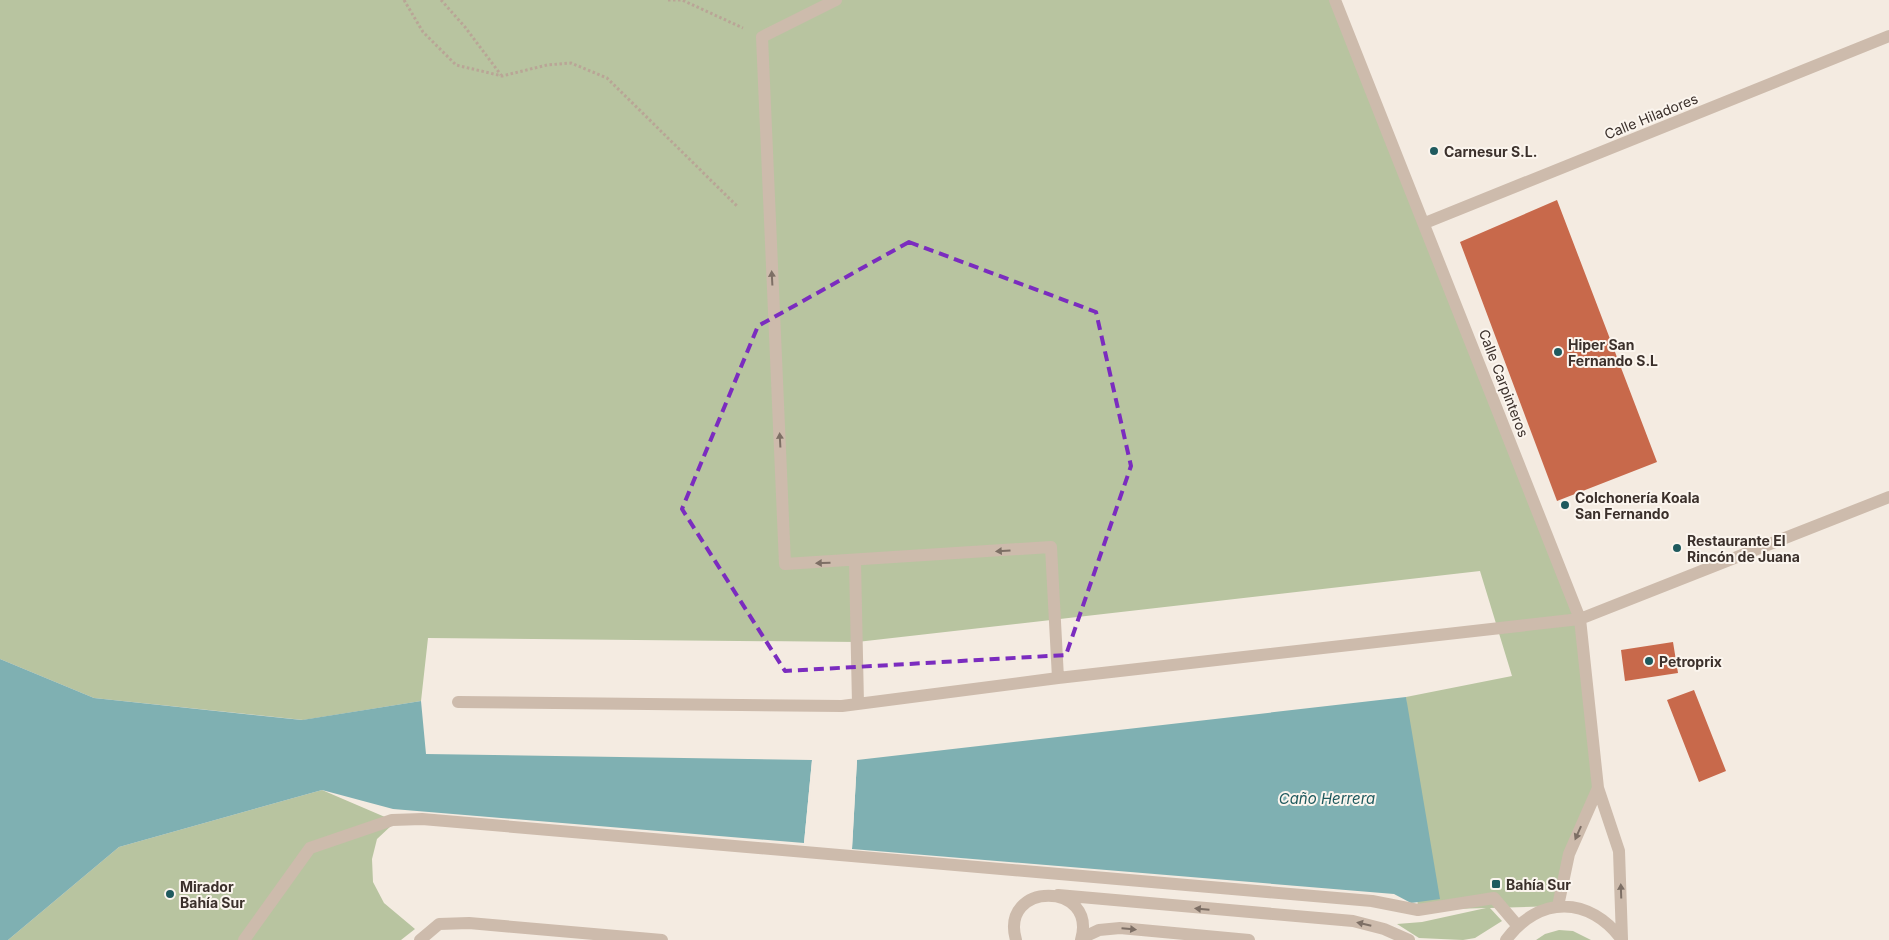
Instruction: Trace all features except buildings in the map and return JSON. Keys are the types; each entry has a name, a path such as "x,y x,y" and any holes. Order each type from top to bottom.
{"street":[{"path":"836,0 762,37 785,564 855,562 1051,547 1058,678"},
{"name":"Calle Carpinteros","path":"1335,0 1425,223 1580,619 1598,788 1619,852 1622,940"},
{"name":"Calle Hiladores","path":"1425,223 1889,36"},
{"path":"458,702 842,706 1058,678 1580,619 1889,497"},
{"path":"855,562 858,704"},
{"path":"1558,906 1569,854 1598,788"},
{"path":"244,940 310,848 392,820 422,819 1372,901 1418,910 1494,898 1517,925"},
{"path":"1058,895 1076,907 1081,917 1081,939 1099,930 1120,928 1249,940"},
{"path":"1016,940 1014,934 1016,918 1026,902 1036,897 1058,895 1352,921 1384,929 1410,940"},
{"path":"1506,940 1517,925 1536,912 1558,906 1583,908 1605,920 1622,940"},
{"path":"420,940 439,924 469,923 662,940"}],"path":[{"path":"404,0 423,32 456,65 502,76 547,65 571,63 607,78 737,206"},
{"path":"441,0 465,27 502,76"},
{"path":"668,0 682,0 762,37"}],"highlighted area":[{"path":"909,242 1096,312 1131,466 1066,655 785,671 682,509 758,326"}],"green space":[{"path":"0,0 1340,0 1580,619 1598,788 1569,854 1558,906 1490,908 1502,921 1475,938 1463,940 1419,938 1397,924 1422,922 1486,908 1418,910 1406,697 1512,676 1480,571 857,642 428,638 421,701 303,720 94,698 0,659"},
{"name":"Mirador Bahía Sur","path":"322,790 392,820 392,825 377,839 372,859 373,882 384,903 415,929 401,940 8,940 119,847"},
{"path":"1559,930 1573,931 1591,940 1536,940 1545,934"}],"water":[{"path":"0,659 94,698 302,720 421,701 426,754 812,760 804,843 393,809 322,790 119,847 8,940 0,940"},
{"name":"Caño Herrera","path":"1406,697 1440,899 1411,903 1394,894 852,849 857,760"}],"pier":[{"path":"812,760 814,760 806,844 804,843"},
{"path":"855,760 857,760 852,849 849,849"}],"place":[{"name":"Carnesur S.L.","path":"1434,151"},
{"name":"Hiper San Fernando S.L","path":"1558,352"},
{"name":"Colchonería Koala San Fernando","path":"1565,505"},
{"name":"Restaurante El Rincón de Juana","path":"1677,548"},
{"name":"Petroprix","path":"1649,661"},
{"name":"Bahía Sur","path":"1496,884"},
{"name":"Mirador Bahía Sur","path":"170,894"}]}
